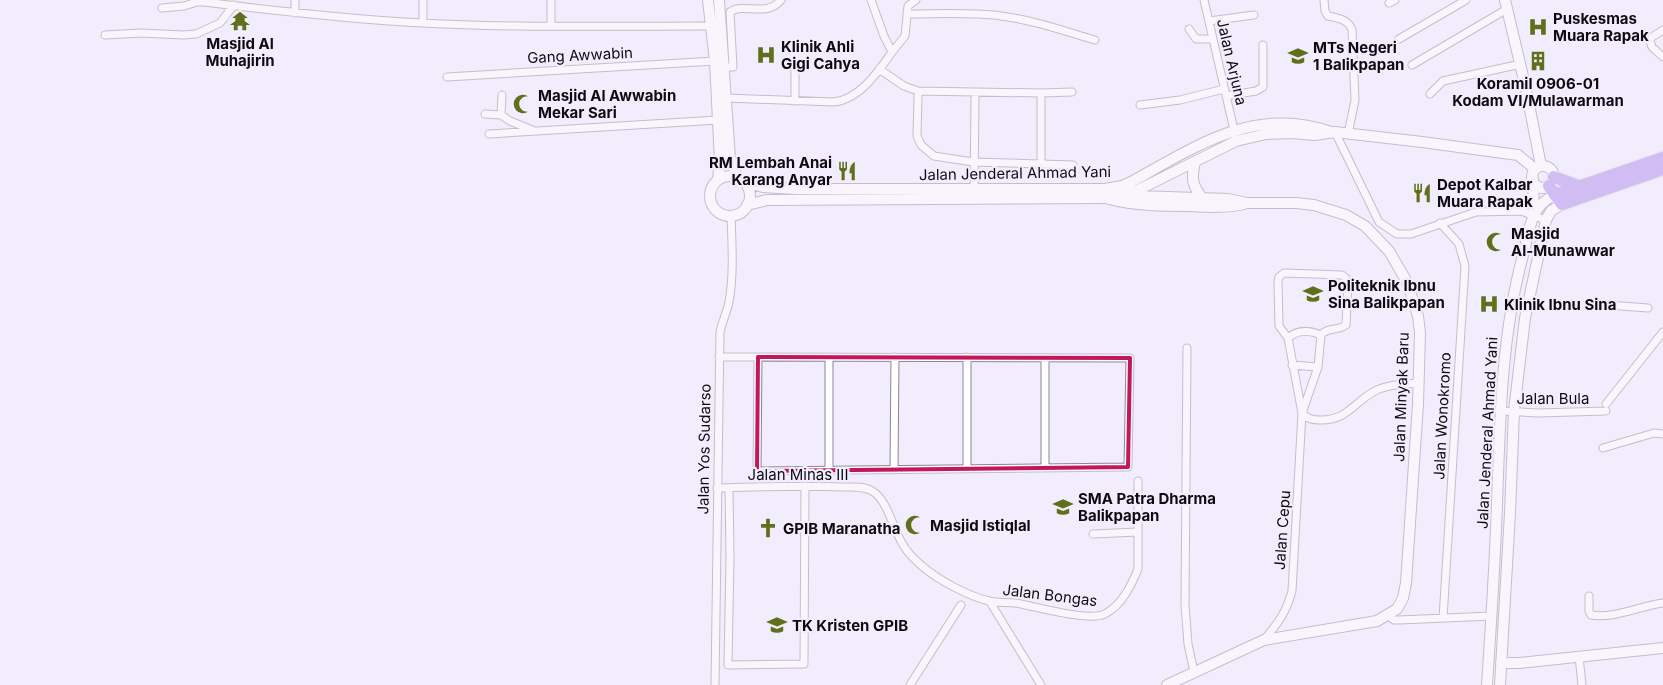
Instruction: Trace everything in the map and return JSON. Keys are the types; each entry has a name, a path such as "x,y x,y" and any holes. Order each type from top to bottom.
{"highway":[{"path":"1555,190 1578,186 1663,158"},
{"path":"1555,190 1663,169"}],"main road":[{"path":"708,0 710,26 719,64 726,98 730,159 740,179 749,190 747,205 740,213 731,216 718,212 710,201 711,188 718,179 720,161 718,120 719,64 719,0"},
{"path":"1506,5 1521,64 1536,170 1534,215"},
{"name":"Jalan Jenderal Ahmad Yani","path":"740,179 763,187 796,189 974,194 1107,193 1210,140 1234,130 1254,125 1278,123 1315,126 1348,134 1518,155 1536,170"},
{"name":"Jalan Jenderal Ahmad Yani","path":"1123,195 1138,190 1236,141 1266,134 1293,133 1314,135 1334,132"},
{"path":"1195,162 1192,178 1194,186 1202,198"},
{"path":"1536,170 1551,169 1555,190 1551,210 1546,220"},
{"path":"1536,170 1534,182 1540,187 1555,190"},
{"path":"718,179 727,176 740,179"},
{"name":"Jalan Jenderal Ahmad Yani","path":"1487,685 1500,411 1506,337 1518,275 1534,215 1555,190"},
{"path":"1107,193 1120,202 1156,206 1229,207 1247,203"},
{"name":"Jalan Minyak Baru","path":"1107,193 1228,199 1247,203 1296,203 1329,209 1346,215 1365,226 1399,266 1414,300 1420,333 1419,383 1406,584 1403,598 1399,605"},
{"name":"Jalan Jenderal Ahmad Yani","path":"747,205 768,200 974,194"},
{"name":"Jalan Jenderal Ahmad Yani","path":"1500,685 1514,411 1524,318 1546,220"},
{"path":"1167,685 1264,640 1377,621 1399,605"},
{"path":"1372,621 1399,605"},
{"path":"1501,664 1663,648"}],"street":[{"path":"295,13 296,0"},
{"path":"422,0 423,23"},
{"path":"551,0 551,26"},
{"path":"719,64 733,67 730,12 735,9 768,9 780,0"},
{"path":"871,0 892,52"},
{"path":"726,98 833,102 846,99 856,93 880,68 904,36 909,5 916,0"},
{"name":"Jalan Arjuna","path":"1204,0 1234,130"},
{"path":"1324,0 1325,11 1328,16 1339,18 1346,22 1352,30 1355,100 1348,134"},
{"path":"1399,39 1466,0"},
{"path":"162,8 184,3 200,2 295,13 423,23 551,26 710,26"},
{"path":"105,36 141,33 183,36 196,34 220,23 234,5"},
{"path":"1412,65 1506,5"},
{"path":"907,14 1001,16 1030,21 1095,40"},
{"path":"1209,21 1254,15"},
{"path":"1189,29 1196,40 1212,39"},
{"path":"1663,30 1650,39 1650,43 1663,57"},
{"path":"1140,105 1256,92 1263,87 1263,45"},
{"name":"Gang Awwabin","path":"447,77 719,64"},
{"path":"1430,94 1443,80 1521,64"},
{"path":"795,100 796,66"},
{"path":"880,68 904,86 918,91 1041,94 1072,92"},
{"path":"501,115 502,95"},
{"path":"918,96 917,136 927,151 940,158 973,164 1074,165"},
{"path":"974,194 975,96"},
{"path":"1041,98 1041,164"},
{"path":"485,114 501,115 534,131"},
{"path":"489,134 718,120"},
{"path":"1334,132 1379,222 1396,234 1411,234 1476,212 1521,211 1546,220"},
{"name":"Jalan Yos Sudarso","path":"715,685 719,357 720,332 722,320 729,304 731,284 731,216"},
{"name":"Jalan Wonokromo","path":"1440,223 1459,244 1465,266 1443,618"},
{"name":"Jalan Cepu","path":"1264,640 1288,608 1292,591 1302,414 1288,338 1280,329 1278,321 1279,277 1284,273 1342,275 1348,279 1346,325 1342,328 1325,330 1321,335 1318,367 1302,414"},
{"path":"1608,305 1648,308"},
{"path":"1288,338 1302,331 1310,331 1321,335"},
{"name":"Jalan Bula","path":"1500,411 1539,413 1606,407 1663,332"},
{"path":"1187,348 1185,605 1188,644 1194,672"},
{"path":"719,357 758,357 967,357 1130,358 1128,467 757,472 758,357"},
{"path":"829,357 829,470"},
{"path":"894,470 895,357"},
{"path":"966,469 967,357"},
{"path":"1046,358 1046,468"},
{"path":"1292,365 1318,367"},
{"path":"1302,414 1310,420 1334,419 1350,411 1377,390 1385,387 1419,383"},
{"path":"1603,448 1654,433 1663,434"},
{"name":"Jalan Bongas","path":"877,495 887,510 903,545 922,566 969,594 990,602 1014,603 1089,616 1103,615 1121,601 1134,580 1138,569 1138,481"},
{"path":"729,488 728,665 804,664 805,486"},
{"name":"Jalan Minas III","path":"717,488 805,486 862,488 871,490 877,495"},
{"path":"1093,534 1138,532"},
{"path":"1589,596 1589,611 1594,616 1607,615 1663,602"},
{"path":"990,602 1041,685"},
{"path":"910,685 960,605"},
{"path":"1387,615 1394,620 1491,616"},
{"path":"1580,656 1582,685"}],"highlighted area":[{"path":"758,357 1130,358 1128,467 757,471"}],"place":[{"name":"Masjid Al Muhajirin","path":"240,21"},
{"name":"Puskesmas Muara Rapak","path":"1538,27"},
{"name":"Klinik Ahli Gigi Cahya","path":"766,55"},
{"name":"MTs Negeri 1 Balikpapan","path":"1298,56"},
{"name":"Koramil 0906-01 Kodam VI/Mulawarman","path":"1538,61"},
{"name":"Masjid Al Awwabin Mekar Sari","path":"523,104"},
{"name":"RM Lembah Anai Karang Anyar","path":"847,171"},
{"name":"Depot Kalbar Muara Rapak","path":"1422,193"},
{"name":"Masjid Al-Munawwar","path":"1496,242"},
{"name":"Politeknik Ibnu Sina Balikpapan","path":"1313,294"},
{"name":"Klinik Ibnu Sina","path":"1489,304"},
{"name":"SMA Patra Dharma Balikpapan","path":"1063,507"},
{"name":"Masjid Istiqlal","path":"915,525"},
{"name":"GPIB Maranatha","path":"768,528"},
{"name":"TK Kristen GPIB","path":"777,625"}]}
